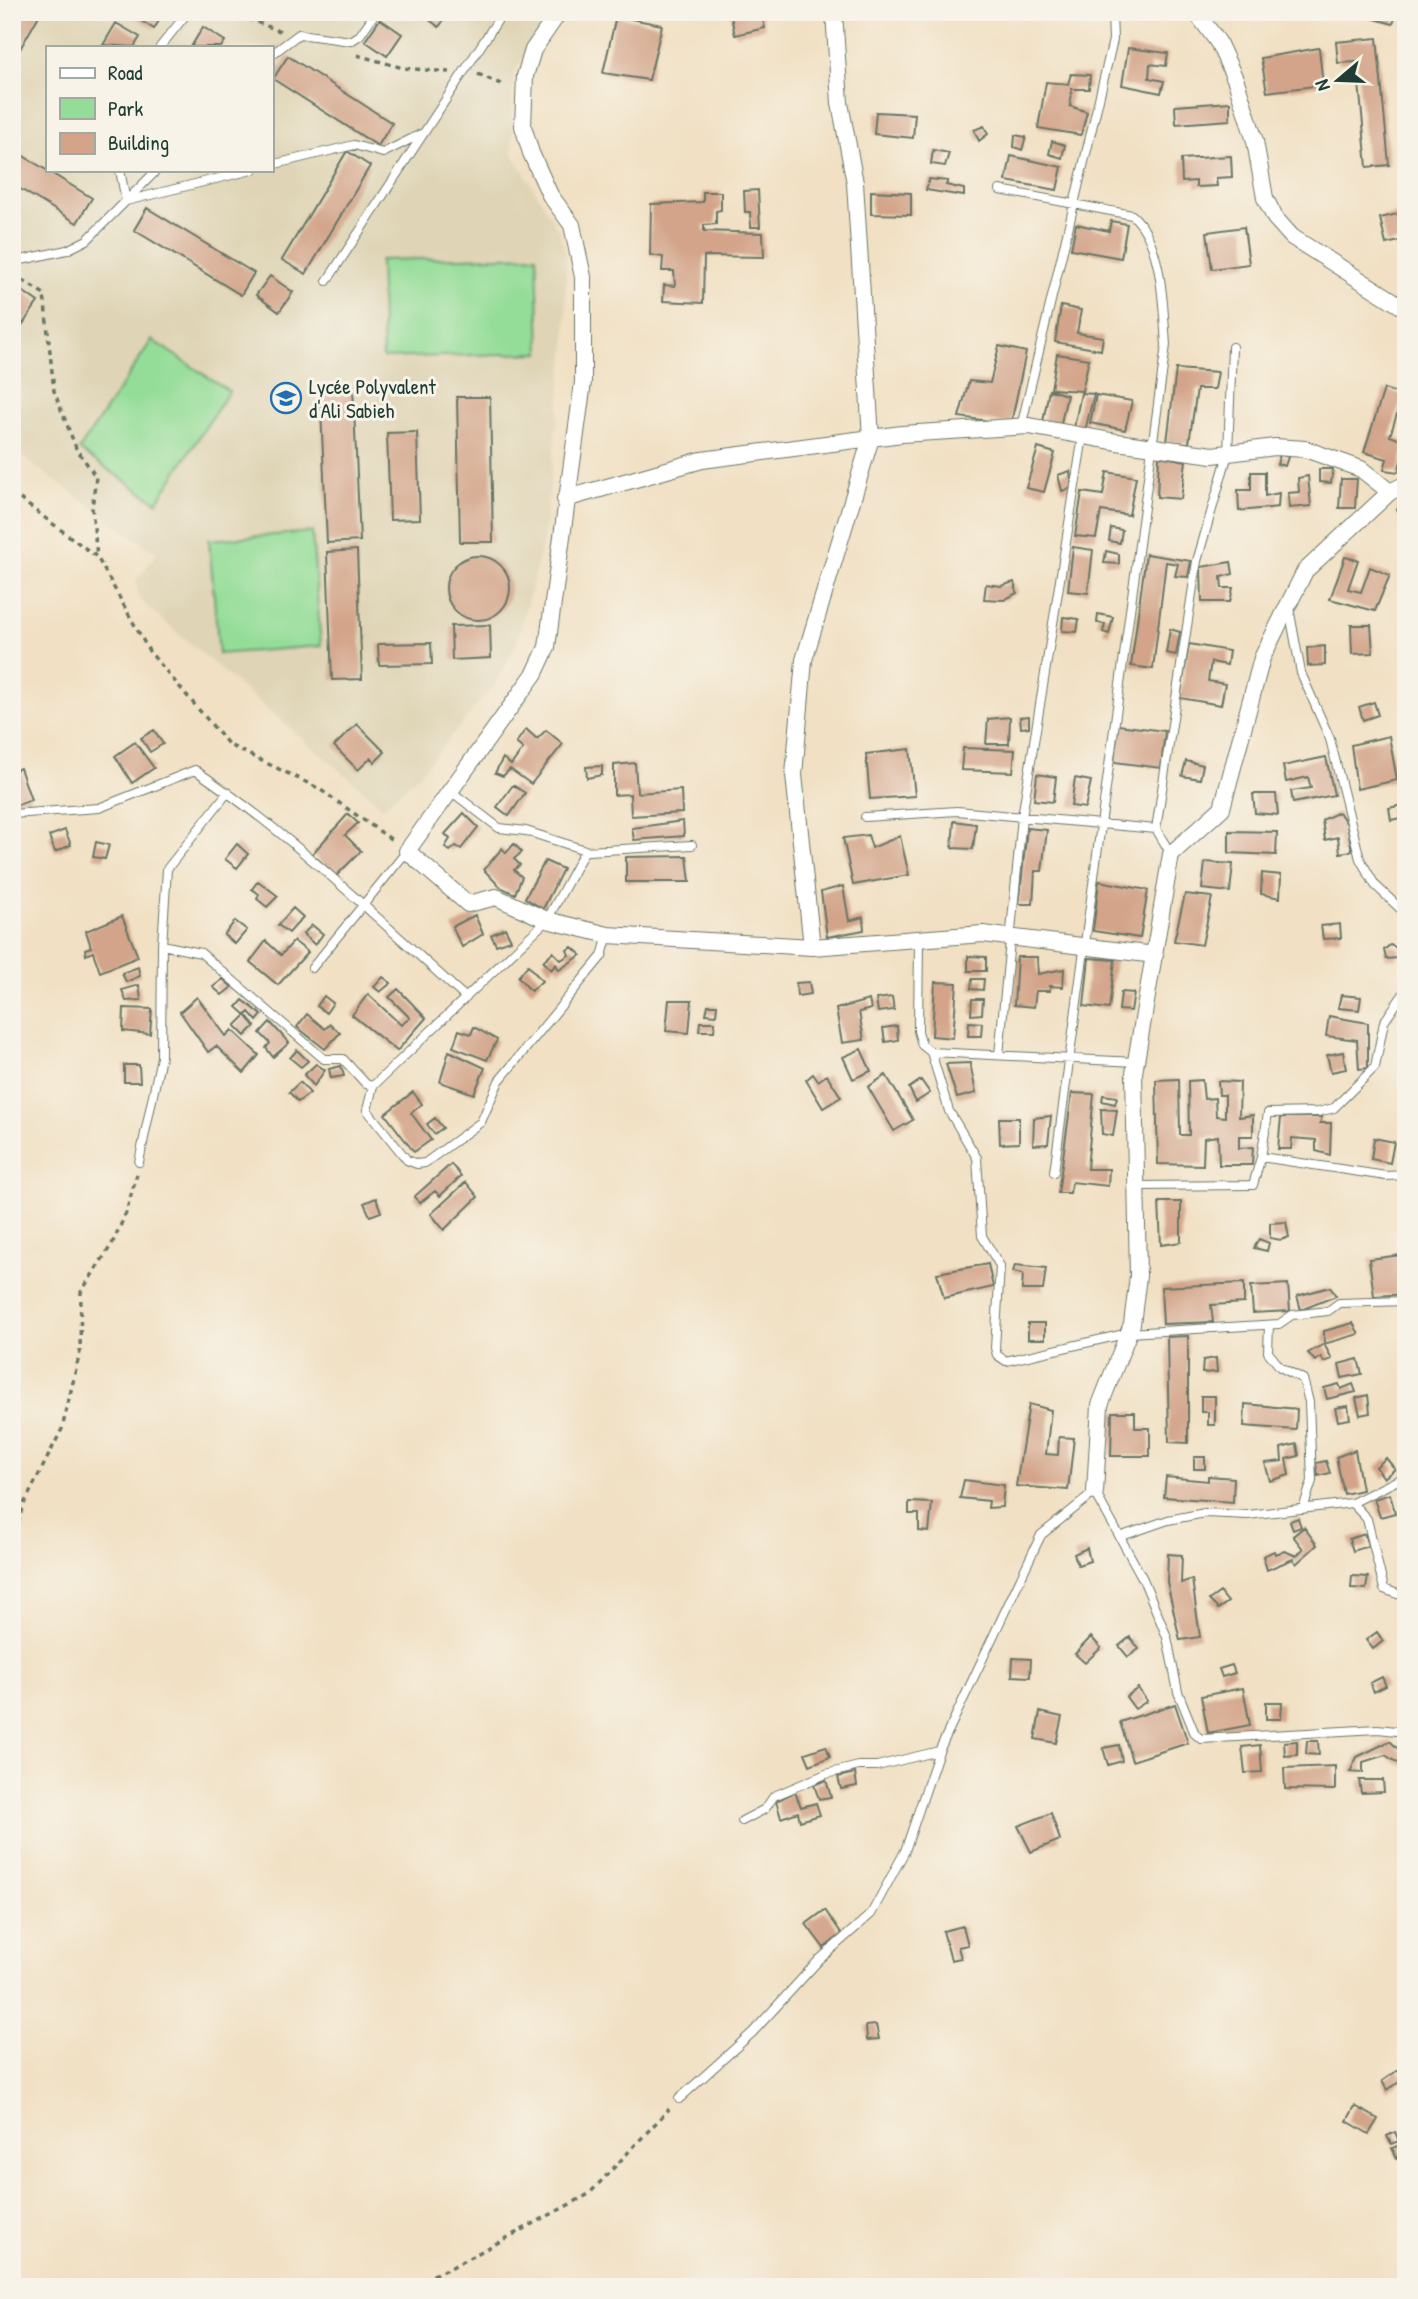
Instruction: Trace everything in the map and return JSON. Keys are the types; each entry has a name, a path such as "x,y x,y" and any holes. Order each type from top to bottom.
{"street":[{"path":"559,12 533,50 525,76 523,96 523,126 531,153 550,195 572,225 583,277 583,382 547,647 535,673 407,851 468,904 496,897 547,920 608,935 812,947 983,934 1155,955"},
{"path":"812,947 794,775 804,660 871,438 855,183 840,103 834,12"},
{"path":"1196,12 1218,42 1236,81 1255,141 1265,198 1275,218 1292,237 1406,309"},
{"path":"565,499 702,460 871,438 1021,427 1153,447 1228,454 1275,447 1305,449 1361,469 1390,492"},
{"path":"1096,1492 1100,1405 1129,1333 1138,1276 1136,1062 1171,854 1222,808 1262,658 1306,571 1390,492 1406,484"}],"lane":[{"path":"161,46 188,12"},
{"path":"273,54 299,34 351,41 360,35 376,12"},
{"path":"327,281 503,12"},
{"path":"1021,427 1113,40 1112,12"},
{"path":"273,165 354,145 383,153 424,133"},
{"path":"120,172 126,201"},
{"path":"12,262 67,250 87,240 155,172"},
{"path":"126,201 244,172"},
{"path":"1000,190 1132,215 1145,225 1160,277 1166,345 1054,1172"},
{"path":"1171,854 1156,829 1198,561 1228,454 1232,346"},
{"path":"999,1055 1022,817 1083,436"},
{"path":"1288,605 1301,673 1330,739 1360,859 1375,885 1406,914"},
{"path":"12,814 99,808 195,770 228,792 364,906 466,999"},
{"path":"139,1162 161,1057 162,945 167,869 228,792"},
{"path":"452,792 499,828 526,831 585,850 692,845"},
{"path":"865,817 957,811 1156,829"},
{"path":"585,850 547,920 373,1086 367,1110 407,1160 416,1164 425,1163 481,1122 499,1081 602,956 608,935"},
{"path":"312,968 407,851"},
{"path":"919,939 918,1031 922,1045 931,1052 949,1111 977,1158 982,1237 1000,1266 997,1355 1006,1361 1129,1333 1279,1324 1292,1315 1328,1311 1339,1303 1406,1301"},
{"path":"162,945 201,953 324,1059 343,1059 366,1084 373,1086"},
{"path":"1136,1186 1252,1185 1261,1157 1268,1113 1318,1112 1334,1108 1375,1067 1384,1022 1406,990"},
{"path":"931,1052 1136,1062"},
{"path":"1261,1157 1386,1176 1406,1175"},
{"path":"1269,1325 1268,1352 1280,1367 1303,1379 1309,1402 1312,1481 1303,1509"},
{"path":"1122,1536 1167,1520 1205,1513 1248,1515 1352,1503 1406,1476"},
{"path":"679,2099 753,2032 819,1960 871,1914 905,1851 939,1751 1041,1535 1096,1492 1122,1536 1167,1637 1178,1692 1195,1734 1201,1739 1378,1729 1406,1732"},
{"path":"1352,1503 1367,1519 1384,1588 1406,1597"},
{"path":"741,1821 765,1809 774,1796 826,1774 859,1766 877,1766 939,1751"}],"path":[{"path":"229,12 295,37"},
{"path":"355,54 404,68 485,75 523,96"},
{"path":"12,275 44,294 54,391 76,448 96,477 92,508 97,557 149,651 229,746 318,788 407,851"},
{"path":"12,493 97,557"},
{"path":"12,1542 24,1504 62,1429 80,1352 81,1292 112,1244 127,1213 139,1162"},
{"path":"405,2287 452,2267 589,2194 679,2099"}],"shaded area":[{"name":"Lycée Polyvalent d'Ali Sabieh","path":"12,12 552,12 514,73 512,152 559,231 566,256 566,346 543,543 515,646 495,684 421,772 383,807 146,606 138,595 136,581 157,553 12,450"}],"green space":[{"path":"537,256 540,353 383,358 380,260"},
{"path":"152,340 229,391 157,502 79,450"},
{"path":"312,532 321,646 219,654 209,540"}],"building":[{"path":"12,12 41,12 12,63"},
{"path":"128,12 164,12 154,29"},
{"path":"419,12 449,12 439,27"},
{"path":"730,12 761,12 765,28 735,35"},
{"path":"1370,12 1397,12 1393,24 1368,17"},
{"path":"616,16 662,25 649,80 603,73"},
{"path":"380,19 402,34 387,56 365,41"},
{"path":"116,23 140,37 135,46 103,45"},
{"path":"203,27 225,41 222,46 192,46"},
{"path":"1377,38 1389,165 1367,167 1357,62 1338,63 1336,42"},
{"path":"1128,48 1168,53 1166,66 1150,64 1149,78 1164,81 1161,93 1122,85"},
{"path":"1319,48 1323,85 1267,92 1261,58"},
{"path":"288,56 392,123 378,146 273,79"},
{"path":"1071,74 1090,75 1089,89 1072,89 1070,106 1087,112 1081,135 1038,128 1046,82 1068,84"},
{"path":"1230,102 1230,120 1176,124 1175,106"},
{"path":"876,112 915,114 913,138 874,134"},
{"path":"984,126 988,134 979,141 974,130"},
{"path":"1015,135 1026,137 1022,150 1014,147"},
{"path":"1052,141 1065,145 1062,158 1049,154"},
{"path":"12,149 92,198 77,223 12,184"},
{"path":"933,150 949,153 945,166 931,164"},
{"path":"347,151 370,166 306,274 282,260"},
{"path":"1011,156 1062,167 1057,190 1006,181"},
{"path":"1231,156 1232,177 1216,178 1217,186 1196,187 1196,181 1182,182 1181,159"},
{"path":"929,179 948,181 946,185 964,189 964,196 926,190"},
{"path":"758,190 760,227 751,227 750,212 745,212 744,191"},
{"path":"871,191 911,193 911,215 871,214"},
{"path":"703,192 721,192 721,210 716,211 716,224 704,225 704,231 763,233 764,257 704,256 703,303 663,301 664,285 675,286 674,271 662,271 663,257 650,255 651,204 703,202"},
{"path":"147,208 254,273 241,295 134,230"},
{"path":"1406,212 1406,222 1400,223 1404,240 1386,244 1380,218"},
{"path":"1111,221 1127,224 1121,258 1071,249 1076,224 1109,231"},
{"path":"1244,227 1249,264 1212,269 1207,232"},
{"path":"270,276 293,292 279,312 256,295"},
{"path":"21,290 38,302 23,324 12,316 12,301"},
{"path":"1061,306 1081,310 1077,333 1103,337 1101,350 1055,342"},
{"path":"999,346 1026,352 1011,424 959,417 969,381 990,383"},
{"path":"1057,354 1089,359 1082,391 1051,389"},
{"path":"1176,369 1218,372 1215,389 1197,389 1189,443 1167,442"},
{"path":"353,387 360,541 327,543 320,388"},
{"path":"1384,389 1403,395 1390,436 1406,442 1398,472 1384,470 1387,459 1364,452"},
{"path":"1049,390 1067,395 1060,428 1042,427"},
{"path":"1081,393 1094,394 1085,431 1074,428"},
{"path":"1096,395 1132,401 1125,430 1090,423"},
{"path":"457,397 490,397 493,542 460,542"},
{"path":"417,432 420,519 390,520 387,433"},
{"path":"1038,448 1055,453 1044,492 1026,488"},
{"path":"1280,454 1288,457 1285,466 1277,464"},
{"path":"1159,456 1186,461 1181,499 1157,497"},
{"path":"1319,469 1333,469 1331,483 1319,482"},
{"path":"1070,471 1072,488 1062,491 1058,475"},
{"path":"1107,472 1136,477 1129,515 1101,511 1096,538 1075,536 1082,492 1103,495"},
{"path":"1251,472 1265,472 1265,496 1279,493 1278,507 1239,511 1238,490 1251,490"},
{"path":"1308,476 1311,506 1289,508 1288,493 1299,492 1298,478"},
{"path":"1341,479 1357,479 1355,508 1339,508"},
{"path":"1406,504 1406,527 1397,509"},
{"path":"1111,528 1122,530 1120,543 1109,541"},
{"path":"1073,547 1093,550 1088,593 1068,591"},
{"path":"357,550 362,679 332,680 327,552"},
{"path":"1106,551 1119,554 1119,564 1104,563"},
{"path":"1146,554 1191,561 1188,577 1175,576 1178,564 1166,562 1153,669 1131,666"},
{"path":"478,556 496,562 504,570 510,588 504,606 496,614 478,620 460,614 452,606 446,588 452,570 460,562"},
{"path":"1345,557 1358,560 1348,589 1361,592 1370,567 1390,575 1375,611 1330,599"},
{"path":"1231,562 1233,574 1221,577 1222,588 1233,588 1230,602 1202,602 1201,567"},
{"path":"1014,582 1017,593 1004,600 984,599 986,584 1001,586"},
{"path":"1098,614 1113,617 1109,634 1103,632 1105,624 1097,623"},
{"path":"1063,617 1079,619 1077,632 1062,631"},
{"path":"490,625 491,658 452,660 451,626"},
{"path":"1351,625 1371,625 1373,653 1352,654"},
{"path":"1170,629 1180,632 1176,655 1166,653"},
{"path":"431,643 432,664 379,665 378,644"},
{"path":"1189,644 1229,651 1227,665 1211,662 1208,681 1225,684 1221,705 1180,698"},
{"path":"1325,646 1325,665 1308,666 1307,648"},
{"path":"1374,702 1378,715 1363,720 1359,707"},
{"path":"1029,716 1029,727 1021,728 1020,717"},
{"path":"1010,717 1009,744 986,744 988,719"},
{"path":"357,724 385,752 375,762 371,758 358,770 334,746"},
{"path":"1118,725 1165,731 1161,768 1114,762"},
{"path":"526,729 537,739 546,730 563,744 531,784 510,769 503,776 495,773 503,758 511,765 523,749 516,743"},
{"path":"154,730 163,744 150,752 141,738"},
{"path":"1389,736 1397,780 1357,789 1351,745"},
{"path":"135,742 154,768 132,783 115,756"},
{"path":"963,748 1015,750 1013,772 961,770"},
{"path":"910,749 915,796 870,799 866,754"},
{"path":"1326,757 1334,795 1293,803 1291,791 1311,788 1308,777 1286,782 1283,766"},
{"path":"1186,761 1203,765 1200,779 1182,776"},
{"path":"635,763 637,793 681,790 682,813 631,816 630,794 614,795 614,765"},
{"path":"602,766 602,775 587,778 586,767"},
{"path":"20,768 31,800 12,807 12,771"},
{"path":"1037,774 1056,777 1053,802 1034,800"},
{"path":"1075,778 1091,781 1085,808 1071,806"},
{"path":"513,785 525,793 509,816 497,807"},
{"path":"1253,794 1276,794 1278,815 1255,813"},
{"path":"1402,805 1405,817 1391,820 1389,808"},
{"path":"1339,812 1347,824 1352,851 1340,853 1338,837 1325,840 1322,820"},
{"path":"464,813 478,827 461,849 456,846 450,851 445,847 450,839 445,834"},
{"path":"348,814 358,823 345,835 361,851 336,876 312,854"},
{"path":"683,821 684,836 634,840 632,828"},
{"path":"954,821 976,824 973,849 952,848"},
{"path":"1027,828 1047,830 1042,871 1035,871 1033,904 1019,904"},
{"path":"65,830 71,845 55,852 49,836"},
{"path":"1229,831 1277,832 1276,855 1229,853"},
{"path":"868,835 872,848 900,836 909,875 853,885 843,838"},
{"path":"96,842 109,845 105,859 93,857"},
{"path":"237,844 248,854 237,868 225,859"},
{"path":"514,844 522,852 514,859 520,865 514,870 522,877 515,894 500,887 484,870 502,848 506,853"},
{"path":"687,856 690,882 626,882 626,857"},
{"path":"545,861 563,869 543,909 525,898"},
{"path":"1205,862 1233,864 1230,892 1202,889"},
{"path":"1262,873 1281,875 1280,898 1261,894"},
{"path":"258,881 278,896 267,907 257,899 259,894 252,889"},
{"path":"1099,881 1148,890 1140,938 1093,931"},
{"path":"843,886 849,921 863,917 864,930 827,937 821,892"},
{"path":"1185,894 1212,897 1202,945 1174,941"},
{"path":"293,908 303,917 289,933 278,925"},
{"path":"475,915 483,934 462,947 452,927"},
{"path":"122,916 138,957 100,972 93,952 86,955 85,949 91,947 86,931"},
{"path":"235,921 247,930 235,944 224,935"},
{"path":"1340,924 1341,938 1323,939 1321,926"},
{"path":"312,925 323,934 315,945 303,934"},
{"path":"505,928 511,940 496,945 491,935"},
{"path":"266,941 281,955 294,941 308,952 278,985 250,962"},
{"path":"1390,945 1400,949 1397,958 1386,959 1384,950"},
{"path":"572,947 581,955 559,970 556,964 551,970 543,961 553,952 561,960 569,955 567,950"},
{"path":"968,956 986,957 986,971 968,971"},
{"path":"1017,957 1037,957 1038,974 1064,969 1063,987 1050,986 1050,991 1036,991 1034,1007 1014,1005"},
{"path":"1089,958 1115,960 1109,1009 1084,1006"},
{"path":"528,965 542,981 531,991 518,977"},
{"path":"138,967 140,976 126,982 122,973"},
{"path":"383,977 391,983 380,992 374,987"},
{"path":"223,979 232,987 222,995 213,987"},
{"path":"972,979 984,979 983,990 971,989"},
{"path":"809,982 811,994 797,996 796,983"},
{"path":"935,982 957,983 953,1038 932,1036"},
{"path":"139,985 141,1000 126,1001 122,990"},
{"path":"398,989 426,1018 397,1051 352,1015 368,994 401,1025 410,1018 389,997"},
{"path":"1121,992 1134,993 1131,1011 1119,1010"},
{"path":"1341,995 1361,997 1359,1010 1338,1008"},
{"path":"324,996 333,1003 326,1013 317,1006"},
{"path":"197,997 226,1036 232,1030 259,1055 244,1073 216,1046 208,1052 180,1012"},
{"path":"892,997 894,1010 878,1012 876,999"},
{"path":"972,999 983,999 982,1014 971,1015"},
{"path":"243,1000 262,1015 257,1021 249,1012 246,1015 237,1007"},
{"path":"669,1000 692,1000 689,1033 666,1031"},
{"path":"869,1000 871,1009 859,1012 864,1040 842,1043 836,1009"},
{"path":"708,1005 717,1005 716,1015 706,1014"},
{"path":"124,1008 152,1009 150,1034 123,1031"},
{"path":"307,1014 325,1029 330,1024 340,1033 325,1049 297,1027"},
{"path":"246,1015 255,1026 245,1036 235,1026"},
{"path":"1329,1016 1368,1023 1368,1068 1359,1069 1357,1040 1326,1036"},
{"path":"270,1022 289,1043 273,1057 266,1048 270,1043 260,1033"},
{"path":"700,1022 715,1022 714,1031 699,1031"},
{"path":"969,1022 982,1023 981,1036 968,1036"},
{"path":"897,1026 898,1040 885,1042 883,1028"},
{"path":"474,1027 497,1040 487,1060 453,1047 459,1030 471,1034"},
{"path":"861,1049 871,1071 853,1079 843,1057"},
{"path":"297,1050 308,1061 301,1067 290,1058"},
{"path":"449,1051 485,1068 474,1094 440,1082"},
{"path":"1343,1052 1346,1069 1331,1072 1327,1055"},
{"path":"970,1063 976,1093 957,1098 946,1064"},
{"path":"316,1064 325,1070 314,1086 304,1075"},
{"path":"124,1065 139,1065 140,1082 124,1082"},
{"path":"341,1066 344,1076 331,1078 329,1069"},
{"path":"813,1074 818,1081 827,1075 841,1097 823,1108 806,1080"},
{"path":"886,1075 913,1120 894,1131 868,1087"},
{"path":"1179,1079 1180,1135 1189,1135 1188,1081 1202,1080 1204,1099 1215,1098 1216,1116 1225,1117 1225,1095 1219,1095 1218,1081 1240,1082 1239,1117 1253,1115 1253,1136 1239,1136 1239,1148 1253,1147 1252,1165 1219,1165 1218,1136 1204,1138 1203,1165 1158,1164 1156,1080"},
{"path":"921,1080 930,1093 916,1102 909,1088"},
{"path":"300,1082 310,1093 298,1102 289,1092"},
{"path":"413,1092 422,1104 411,1113 431,1140 414,1152 385,1114"},
{"path":"1072,1093 1094,1094 1087,1169 1109,1169 1108,1186 1072,1182 1070,1193 1058,1193"},
{"path":"1103,1095 1117,1097 1115,1104 1102,1101"},
{"path":"1101,1109 1117,1110 1113,1136 1102,1134"},
{"path":"1051,1116 1048,1144 1033,1145 1034,1118"},
{"path":"1281,1117 1322,1117 1320,1123 1331,1123 1330,1155 1316,1151 1316,1140 1292,1138 1291,1149 1278,1149"},
{"path":"435,1118 443,1128 434,1134 427,1124"},
{"path":"999,1118 1019,1118 1019,1143 1000,1144"},
{"path":"1374,1138 1394,1142 1390,1163 1371,1159"},
{"path":"451,1164 461,1176 440,1196 435,1191 420,1203 414,1197"},
{"path":"466,1182 478,1197 444,1230 431,1214"},
{"path":"1403,1183 1406,1183 1406,1233 1403,1234"},
{"path":"376,1198 381,1212 370,1216 364,1203"},
{"path":"1159,1202 1181,1202 1181,1242 1161,1245"},
{"path":"1286,1222 1289,1237 1281,1240 1270,1238 1270,1223"},
{"path":"1259,1239 1269,1243 1267,1251 1254,1248"},
{"path":"1402,1248 1406,1248 1406,1261 1400,1261 1399,1279 1406,1279 1406,1294 1374,1296 1369,1259 1401,1255"},
{"path":"988,1264 993,1287 944,1298 937,1273"},
{"path":"1015,1265 1046,1268 1043,1290 1022,1290 1023,1274 1013,1272"},
{"path":"1244,1283 1244,1303 1211,1305 1213,1322 1163,1324 1161,1287"},
{"path":"1288,1284 1290,1311 1253,1313 1251,1286"},
{"path":"1330,1287 1336,1296 1301,1310 1297,1296"},
{"path":"1028,1323 1045,1323 1045,1339 1028,1339"},
{"path":"1353,1323 1359,1334 1324,1344 1324,1331"},
{"path":"1188,1336 1188,1443 1169,1442 1167,1337"},
{"path":"1324,1344 1332,1359 1324,1362 1321,1357 1315,1361 1308,1353"},
{"path":"1216,1358 1217,1372 1202,1373 1203,1360"},
{"path":"1358,1359 1362,1374 1342,1378 1339,1364"},
{"path":"1339,1384 1341,1389 1353,1384 1356,1392 1327,1399 1324,1388"},
{"path":"1368,1395 1370,1413 1360,1415 1356,1398"},
{"path":"1201,1396 1215,1396 1215,1425 1208,1425 1208,1412 1201,1412"},
{"path":"1029,1404 1051,1410 1046,1454 1058,1455 1059,1437 1074,1438 1068,1490 1016,1486"},
{"path":"1245,1404 1297,1409 1296,1430 1244,1426"},
{"path":"1348,1406 1350,1419 1338,1421 1335,1408"},
{"path":"1112,1412 1135,1412 1135,1428 1150,1428 1150,1456 1111,1456"},
{"path":"1297,1444 1299,1456 1286,1459 1289,1475 1270,1481 1265,1463 1282,1461 1281,1448"},
{"path":"1355,1450 1362,1490 1344,1494 1336,1457"},
{"path":"1194,1457 1205,1457 1205,1469 1194,1469"},
{"path":"1386,1458 1395,1469 1384,1478 1376,1467"},
{"path":"1326,1461 1330,1473 1318,1476 1316,1463"},
{"path":"1208,1476 1234,1478 1233,1502 1164,1497 1166,1477 1208,1481"},
{"path":"964,1480 1004,1485 1002,1507 988,1508 989,1501 960,1498"},
{"path":"1390,1494 1395,1513 1380,1517 1374,1499"},
{"path":"909,1502 932,1503 929,1532 919,1531 919,1514 909,1514"},
{"path":"1298,1518 1301,1527 1293,1530 1290,1521"},
{"path":"1304,1527 1317,1545 1296,1564 1293,1559 1267,1570 1263,1556 1274,1551 1275,1554 1285,1551 1296,1556 1303,1549 1293,1536"},
{"path":"1365,1534 1368,1546 1353,1551 1349,1539"},
{"path":"1087,1548 1090,1561 1078,1565 1074,1554"},
{"path":"1168,1554 1182,1555 1181,1583 1192,1579 1200,1637 1180,1640 1167,1582"},
{"path":"1352,1576 1368,1577 1366,1589 1351,1588"},
{"path":"1220,1592 1228,1602 1218,1609 1209,1600"},
{"path":"1377,1632 1383,1641 1373,1649 1366,1640"},
{"path":"1091,1637 1101,1648 1085,1663 1075,1654"},
{"path":"1130,1637 1139,1649 1128,1657 1119,1646"},
{"path":"1013,1658 1031,1659 1030,1677 1012,1676"},
{"path":"1232,1665 1235,1673 1222,1677 1219,1669"},
{"path":"1382,1677 1386,1686 1374,1692 1370,1683"},
{"path":"1138,1688 1147,1701 1135,1709 1126,1697"},
{"path":"1243,1688 1250,1725 1208,1733 1201,1696"},
{"path":"1266,1702 1282,1702 1281,1719 1266,1719"},
{"path":"1175,1704 1188,1743 1132,1761 1120,1722"},
{"path":"1040,1712 1062,1717 1056,1743 1035,1739"},
{"path":"1297,1741 1297,1755 1285,1756 1284,1742"},
{"path":"1307,1741 1318,1741 1319,1755 1306,1754"},
{"path":"1390,1741 1406,1757 1406,1768 1385,1755 1363,1762 1363,1773 1350,1772 1357,1757"},
{"path":"1119,1745 1122,1761 1108,1765 1103,1748"},
{"path":"1260,1745 1262,1772 1245,1773 1242,1747"},
{"path":"826,1746 830,1757 810,1765 805,1753"},
{"path":"1335,1766 1335,1790 1285,1789 1284,1768"},
{"path":"855,1773 857,1786 841,1789 838,1777"},
{"path":"826,1780 831,1797 819,1799 814,1785"},
{"path":"1359,1780 1383,1780 1384,1792 1361,1793"},
{"path":"795,1792 801,1807 816,1803 820,1815 800,1821 798,1812 781,1818 776,1801"},
{"path":"1051,1813 1060,1840 1031,1852 1018,1826"},
{"path":"825,1910 842,1934 824,1948 806,1924"},
{"path":"963,1926 968,1945 958,1947 961,1958 951,1960 943,1931"},
{"path":"876,2025 879,2039 867,2040 866,2026"},
{"path":"1398,2070 1404,2079 1387,2090 1382,2081"},
{"path":"1355,2106 1378,2119 1369,2134 1347,2121"},
{"path":"1395,2132 1399,2141 1391,2144 1387,2136"},
{"path":"1403,2144 1406,2154 1397,2158 1392,2148"}],"place":[{"name":"Lycée Polyvalent d'Ali Sabieh","path":"286,398"}]}
